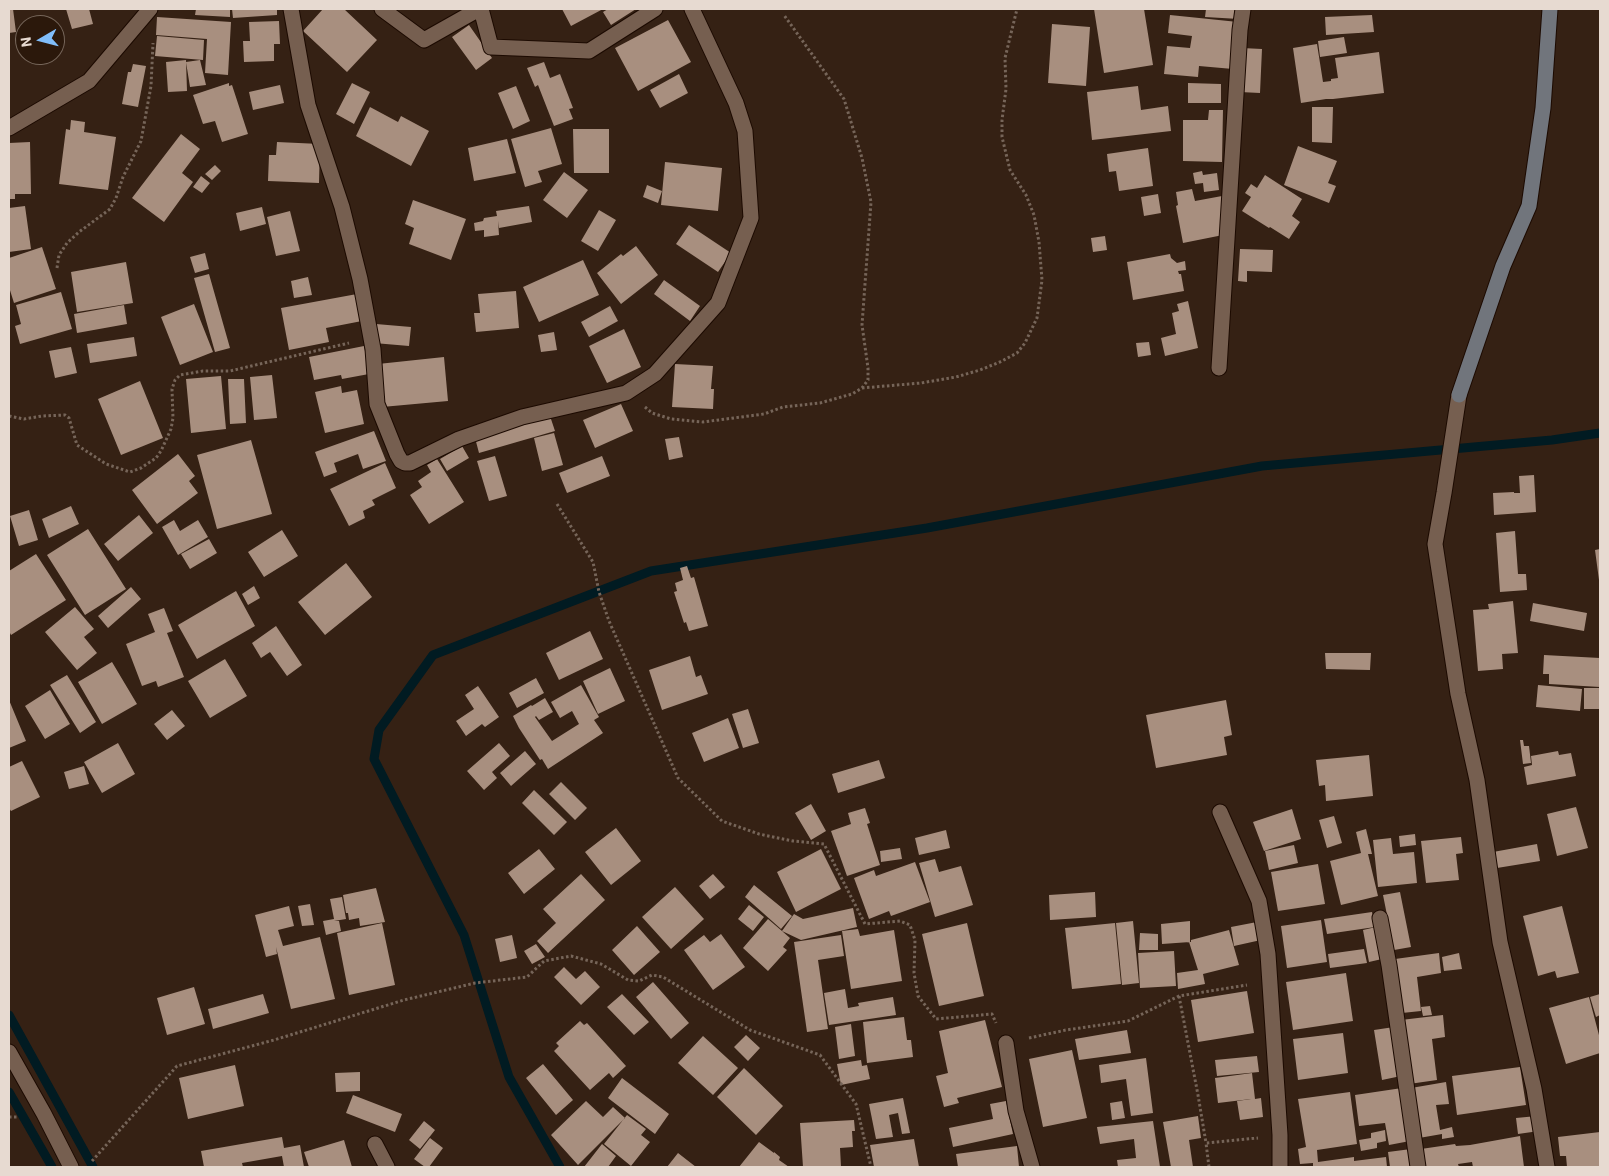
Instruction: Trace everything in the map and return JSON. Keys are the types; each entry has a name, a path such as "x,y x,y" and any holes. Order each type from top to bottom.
{"street":[{"path":"9,128 88,81 150,9"},
{"path":"291,9 308,105 342,207 360,279 371,337 377,404 397,454 401,461 405,463 410,463 459,438 522,416 626,393 655,374 718,303 751,218 745,131 736,103 692,9"},
{"path":"382,9 424,40 480,9 491,47 589,51 654,9"},
{"path":"1219,368 1240,30 1243,9"},
{"path":"1547,1167 1534,1089 1500,942 1477,780 1458,694 1444,613 1435,544 1459,395 1503,266 1529,206 1543,108 1550,9"},
{"path":"1220,812 1260,901 1268,954 1280,1135 1280,1167"},
{"path":"1380,918 1418,1167"},
{"path":"1006,1043 1016,1111 1032,1167"},
{"path":"9,1052 71,1167"},
{"path":"375,1144 387,1167"}],"path":[{"path":"862,388 921,383 956,377 980,370 1016,353 1025,343 1037,318 1042,280 1039,242 1034,215 1026,195 1010,170 1002,137 1006,88 1005,58 1017,9"},
{"path":"626,393 652,413 670,420 703,422 764,414 783,407 820,403 852,394 862,388 868,380 862,325 871,202 864,164 844,99 784,15"},
{"path":"56,268 59,254 67,243 110,209 141,141 151,86 154,35"},
{"path":"9,416 24,419 64,415 68,418 77,444 106,464 130,472 142,468 161,452 171,429 173,418 172,389 175,380 180,376 203,371 230,371 328,349 371,337"},
{"path":"557,504 593,562 599,592 609,621 678,778 722,821 759,834 793,841 824,844 865,924 900,921 910,926 915,940 914,972 918,996 936,1019 992,1014 1006,1043 1066,1030 1128,1022 1179,996 1270,981"},
{"path":"87,1167 177,1066 274,1040 404,1000 475,982 527,977 544,961 572,956 600,964 628,980 639,981 652,975 663,977 750,1030 820,1055 856,1104 870,1167"},
{"path":"1179,996 1198,1095 1209,1167"},
{"path":"1206,1143 1280,1135"}],"building":[{"path":"9,9 13,9 15,32 9,33"},
{"path":"66,9 89,9 93,24 72,29"},
{"path":"196,9 230,9 230,17 195,15"},
{"path":"232,9 277,9 277,15 233,18"},
{"path":"323,9 344,9 377,40 347,72 303,31"},
{"path":"562,9 603,9 571,26"},
{"path":"608,9 636,9 611,25 603,12"},
{"path":"1094,9 1144,9 1153,65 1104,73"},
{"path":"1206,9 1240,9 1239,19 1205,17"},
{"path":"1170,15 1238,22 1233,69 1199,66 1198,77 1164,74 1167,46 1190,48 1192,36 1168,33"},
{"path":"1372,15 1374,32 1326,35 1325,17"},
{"path":"157,17 231,22 228,75 205,73 207,39 156,35"},
{"path":"668,20 691,62 638,91 615,48"},
{"path":"279,21 280,44 274,44 274,61 244,62 243,41 250,41 249,22"},
{"path":"1052,24 1090,27 1086,86 1048,83"},
{"path":"469,25 492,58 476,70 452,37"},
{"path":"157,36 204,40 203,60 155,56"},
{"path":"1344,37 1347,53 1320,57 1318,41"},
{"path":"1317,44 1323,82 1338,78 1335,58 1379,52 1384,93 1301,103 1293,48"},
{"path":"1242,48 1262,49 1260,93 1240,92"},
{"path":"186,60 187,91 168,92 166,62"},
{"path":"200,60 206,85 190,87 186,62"},
{"path":"544,62 550,78 560,74 573,108 569,109 573,119 554,126 538,85 535,87 527,68"},
{"path":"133,64 146,66 138,107 122,104 128,72 131,72"},
{"path":"679,74 688,93 660,108 650,90"},
{"path":"229,83 229,86 232,85 248,134 222,142 215,121 203,124 193,95"},
{"path":"352,83 370,92 354,124 336,114"},
{"path":"1188,83 1221,84 1221,103 1188,103"},
{"path":"280,85 284,103 253,110 249,92"},
{"path":"516,86 530,121 513,129 498,93"},
{"path":"1138,86 1141,110 1168,106 1171,131 1092,140 1087,92"},
{"path":"370,107 398,122 401,116 429,131 411,166 356,136"},
{"path":"1312,107 1333,107 1332,143 1312,142"},
{"path":"1209,110 1223,110 1222,162 1183,161 1183,120 1208,120"},
{"path":"71,120 85,122 84,132 116,137 108,190 59,184 66,129 70,130"},
{"path":"551,128 562,164 538,171 542,182 525,187 511,139"},
{"path":"573,129 609,129 609,173 574,173"},
{"path":"181,134 200,149 182,173 193,182 164,222 132,198"},
{"path":"507,139 516,173 474,181 468,148"},
{"path":"30,142 31,194 15,194 15,199 9,199 9,143"},
{"path":"277,142 320,144 319,183 268,181 269,155 276,155"},
{"path":"1298,146 1337,161 1328,183 1336,186 1329,203 1284,185"},
{"path":"1148,148 1153,186 1119,191 1116,171 1109,172 1107,154"},
{"path":"665,162 722,168 718,211 661,205"},
{"path":"215,165 221,171 212,180 205,174"},
{"path":"1202,171 1203,175 1217,173 1219,190 1204,192 1203,183 1195,184 1193,173"},
{"path":"564,172 588,190 567,218 543,200"},
{"path":"1265,175 1302,199 1292,216 1300,222 1289,239 1242,211 1251,197 1245,193 1251,184 1257,188"},
{"path":"201,176 210,183 202,193 193,187"},
{"path":"647,185 662,191 658,203 643,197"},
{"path":"1192,189 1195,201 1222,196 1227,220 1220,221 1223,235 1183,243 1176,206 1178,205 1176,192"},
{"path":"1158,194 1161,213 1144,216 1141,197"},
{"path":"413,200 466,219 451,260 409,244 414,228 405,224"},
{"path":"25,206 31,249 9,252 9,208"},
{"path":"529,206 532,222 499,228 498,221 499,235 484,237 484,230 475,231 474,223 483,221 484,218 497,216 496,211"},
{"path":"262,207 266,224 240,231 236,213"},
{"path":"599,210 616,220 598,251 581,241"},
{"path":"290,211 300,251 276,256 267,217"},
{"path":"689,225 731,253 718,272 676,244"},
{"path":"1105,236 1107,250 1093,252 1091,238"},
{"path":"636,246 658,275 621,304 597,273 621,254 623,256"},
{"path":"42,247 56,289 14,303 9,287 9,258"},
{"path":"1240,249 1273,250 1272,272 1247,271 1247,282 1238,281"},
{"path":"205,253 209,269 195,273 190,257"},
{"path":"1170,254 1171,258 1177,263 1185,261 1186,270 1178,271 1181,274 1184,291 1133,300 1127,262"},
{"path":"583,260 599,295 539,322 523,287"},
{"path":"126,262 133,303 77,312 71,272"},
{"path":"209,274 230,348 215,352 194,278"},
{"path":"308,277 312,295 294,298 291,281"},
{"path":"664,280 700,306 690,321 654,294"},
{"path":"516,291 519,328 476,332 474,313 480,313 478,294"},
{"path":"61,292 72,329 20,344 15,326 21,324 16,305"},
{"path":"357,294 362,321 326,328 329,342 289,350 281,308"},
{"path":"1188,301 1198,348 1165,356 1161,338 1176,334 1172,313 1179,311 1177,304"},
{"path":"194,304 213,352 180,365 161,317"},
{"path":"124,305 127,324 77,333 74,314"},
{"path":"610,306 618,321 589,337 581,322"},
{"path":"376,324 411,327 409,346 374,343"},
{"path":"624,329 641,367 607,383 589,346"},
{"path":"554,332 557,350 541,352 538,335"},
{"path":"134,337 137,356 90,363 87,344"},
{"path":"1149,342 1151,355 1138,357 1136,343"},
{"path":"364,346 369,374 342,379 341,375 314,380 309,357"},
{"path":"71,347 77,373 55,378 49,351"},
{"path":"444,357 448,401 382,407 378,364"},
{"path":"675,364 713,366 711,389 714,389 713,409 672,407"},
{"path":"272,375 277,418 254,420 250,377"},
{"path":"221,376 226,429 191,433 186,379"},
{"path":"228,379 244,379 246,423 230,424"},
{"path":"140,381 163,438 121,455 98,399"},
{"path":"341,386 342,393 357,390 364,424 325,433 315,392"},
{"path":"621,404 633,431 595,448 583,420"},
{"path":"549,413 555,431 479,453 474,434"},
{"path":"374,431 386,461 363,469 358,454 334,463 337,472 324,477 315,452"},
{"path":"554,433 563,465 542,471 534,438"},
{"path":"679,437 683,457 669,460 665,439"},
{"path":"251,440 272,514 217,529 197,455"},
{"path":"462,446 469,458 447,471 440,459"},
{"path":"178,454 195,476 189,481 198,493 157,524 132,490"},
{"path":"495,456 507,496 489,501 477,461"},
{"path":"602,456 610,476 567,493 559,473"},
{"path":"437,459 464,502 429,524 410,495 422,487 418,481 431,472 427,465"},
{"path":"385,463 396,488 372,500 375,505 363,511 365,518 349,526 330,489"},
{"path":"1534,475 1536,512 1494,515 1493,493 1520,493 1519,476"},
{"path":"71,506 79,524 49,538 42,519"},
{"path":"29,510 38,540 19,546 10,516"},
{"path":"139,515 153,533 118,561 104,544"},
{"path":"174,520 180,531 198,520 208,537 178,555 162,527"},
{"path":"88,529 126,589 85,615 47,555"},
{"path":"282,530 298,556 264,577 248,552"},
{"path":"1515,531 1518,574 1526,574 1527,590 1500,592 1496,533"},
{"path":"209,539 217,553 190,569 181,554"},
{"path":"1600,549 1600,580 1599,580 1595,550"},
{"path":"36,554 66,600 11,635 9,631 9,571"},
{"path":"346,563 372,597 325,635 298,602"},
{"path":"687,566 691,578 694,577 708,626 689,631 686,622 684,623 674,592 677,591 675,583 683,580 680,568"},
{"path":"254,586 260,598 248,605 242,594"},
{"path":"131,587 141,599 108,628 98,616"},
{"path":"236,591 255,626 197,659 178,625"},
{"path":"1513,601 1518,653 1502,654 1503,669 1478,671 1473,610 1489,609 1488,604"},
{"path":"1533,603 1587,613 1584,631 1530,621"},
{"path":"75,607 94,629 84,637 97,653 77,670 45,632"},
{"path":"164,608 173,631 167,633 184,677 158,687 156,681 142,686 126,644 155,632 148,614"},
{"path":"276,626 302,665 287,676 270,652 261,658 252,643"},
{"path":"590,631 603,659 559,680 546,653"},
{"path":"1325,653 1371,653 1370,670 1326,669"},
{"path":"1544,655 1600,658 1600,687 1549,684 1549,674 1543,674"},
{"path":"690,656 696,677 701,675 708,694 662,710 649,670"},
{"path":"225,659 247,696 210,718 188,681"},
{"path":"112,662 137,704 102,724 78,682"},
{"path":"610,668 625,701 598,714 583,681"},
{"path":"67,675 96,722 80,733 50,685"},
{"path":"536,678 544,693 517,708 509,693"},
{"path":"581,685 599,717 594,720 603,733 548,769 542,759 540,760 513,716 545,698 553,712 539,720 535,717 552,741 579,724 572,711 560,718 551,702"},
{"path":"1538,685 1582,689 1580,711 1536,707"},
{"path":"478,686 499,717 485,727 482,724 466,736 456,721 474,709 465,695"},
{"path":"1584,688 1600,688 1600,709 1584,709"},
{"path":"50,690 70,724 45,739 25,706"},
{"path":"9,700 26,741 9,748"},
{"path":"1226,700 1232,735 1224,737 1227,755 1156,768 1146,715"},
{"path":"748,709 759,743 743,748 732,714"},
{"path":"172,710 185,726 167,740 154,724"},
{"path":"728,718 739,748 704,762 692,733"},
{"path":"1520,740 1523,740 1524,746 1529,746 1531,763 1523,764"},
{"path":"118,743 135,774 102,793 84,762"},
{"path":"499,743 510,756 492,772 497,778 484,790 467,771"},
{"path":"525,751 536,764 511,786 500,773"},
{"path":"1558,751 1559,755 1571,753 1576,776 1527,785 1524,767 1532,765 1531,756"},
{"path":"1369,755 1373,796 1326,801 1325,785 1319,786 1316,760"},
{"path":"879,760 885,778 838,793 832,774"},
{"path":"22,761 40,797 11,811 9,808 9,767"},
{"path":"84,766 89,784 69,789 64,772"},
{"path":"561,782 587,808 575,820 549,794"},
{"path":"534,790 567,822 554,835 522,803"},
{"path":"811,804 826,831 811,840 795,813"},
{"path":"1576,807 1588,848 1557,856 1547,814"},
{"path":"865,808 870,823 867,824 880,865 847,876 831,831 851,824 848,813"},
{"path":"1292,809 1301,839 1264,851 1253,822"},
{"path":"1334,816 1342,843 1327,848 1319,820"},
{"path":"616,828 641,861 611,885 585,852"},
{"path":"1366,829 1372,854 1368,854 1378,896 1341,905 1330,861 1361,853 1356,832"},
{"path":"946,830 950,848 919,855 915,838"},
{"path":"1415,834 1416,845 1400,847 1399,836"},
{"path":"1461,837 1463,853 1456,854 1459,880 1426,883 1421,841"},
{"path":"1391,838 1393,854 1414,852 1417,883 1378,887 1373,840"},
{"path":"1537,844 1540,861 1497,868 1493,852"},
{"path":"1294,845 1298,863 1269,870 1265,851"},
{"path":"900,848 902,859 881,862 880,851"},
{"path":"539,849 555,869 524,894 508,873"},
{"path":"821,849 841,889 796,912 777,872"},
{"path":"935,859 939,872 961,866 973,905 935,917 919,863"},
{"path":"915,862 930,902 891,916 889,911 869,919 854,878 874,870 876,876"},
{"path":"1318,864 1325,904 1278,911 1271,872"},
{"path":"581,874 605,900 548,953 537,941 556,923 543,909"},
{"path":"713,874 725,887 710,899 699,886"},
{"path":"754,885 792,916 781,929 745,897"},
{"path":"675,887 704,919 671,949 642,917"},
{"path":"376,888 385,922 360,926 359,918 349,920 343,895"},
{"path":"1095,892 1096,917 1050,920 1049,895"},
{"path":"1400,892 1411,947 1394,950 1383,895"},
{"path":"342,897 346,919 334,921 339,921 341,931 326,935 323,921 334,919 330,899"},
{"path":"310,904 314,925 302,926 298,906"},
{"path":"749,905 764,917 753,931 738,919"},
{"path":"289,906 294,926 278,930 283,946 320,937 335,999 291,1009 276,947 277,954 266,957 255,915"},
{"path":"1562,906 1579,973 1557,978 1555,971 1538,976 1523,916"},
{"path":"853,908 857,927 801,940 782,931 794,914 803,919"},
{"path":"1372,912 1375,927 1327,934 1324,919"},
{"path":"768,919 790,938 783,947 787,950 768,971 743,948"},
{"path":"1321,920 1327,962 1287,968 1281,926"},
{"path":"1133,921 1139,983 1122,985 1116,923"},
{"path":"1190,921 1190,942 1162,944 1161,924"},
{"path":"1257,922 1261,940 1234,946 1231,927"},
{"path":"382,923 395,985 349,995 337,933"},
{"path":"967,923 984,996 939,1006 922,934"},
{"path":"1115,923 1121,984 1072,989 1065,928"},
{"path":"637,926 660,952 634,975 612,950"},
{"path":"1376,927 1382,959 1369,962 1363,930"},
{"path":"858,929 860,936 894,930 902,981 851,989 842,931"},
{"path":"1229,930 1239,965 1203,974 1205,984 1178,989 1177,973 1198,970 1189,942"},
{"path":"1140,933 1158,934 1158,950 1139,950"},
{"path":"721,934 745,967 713,990 684,950 704,935 710,942"},
{"path":"512,935 517,958 500,962 495,939"},
{"path":"841,935 844,956 818,960 828,1029 807,1032 794,942"},
{"path":"536,944 545,957 532,964 524,951"},
{"path":"1364,949 1367,963 1330,968 1328,954"},
{"path":"1174,951 1176,986 1140,988 1138,953"},
{"path":"1439,953 1441,973 1417,977 1421,1011 1402,1013 1395,959"},
{"path":"1459,953 1462,969 1444,971 1442,957"},
{"path":"564,967 576,979 585,971 600,987 581,1005 554,977"},
{"path":"1346,973 1353,1021 1293,1030 1286,982"},
{"path":"653,982 689,1023 671,1039 636,997"},
{"path":"194,987 205,1024 167,1035 157,998"},
{"path":"845,989 848,1008 859,1006 858,1003 893,997 896,1015 829,1025 824,993"},
{"path":"1247,991 1254,1033 1198,1042 1191,1000"},
{"path":"263,994 269,1013 213,1029 208,1009"},
{"path":"622,994 649,1022 634,1035 607,1007"},
{"path":"1600,994 1600,1015 1596,1017 1590,997"},
{"path":"1589,997 1600,1039 1600,1053 1566,1064 1549,1008"},
{"path":"1430,1006 1432,1015 1423,1016 1421,1007"},
{"path":"1443,1015 1445,1037 1432,1039 1437,1080 1409,1084 1401,1020"},
{"path":"904,1017 907,1040 911,1040 913,1057 867,1063 863,1022"},
{"path":"985,1020 1002,1087 957,1098 959,1103 944,1107 936,1076 948,1073 939,1031"},
{"path":"580,1021 584,1025 587,1023 626,1066 613,1078 609,1073 590,1090 554,1051 559,1046 556,1043"},
{"path":"851,1024 855,1056 839,1059 835,1027"},
{"path":"1394,1027 1401,1076 1382,1080 1374,1030"},
{"path":"1127,1030 1131,1053 1079,1060 1075,1039"},
{"path":"1343,1033 1348,1073 1298,1080 1293,1039"},
{"path":"746,1035 760,1048 748,1061 734,1047"},
{"path":"703,1036 738,1068 713,1095 678,1063"},
{"path":"1072,1050 1087,1118 1043,1127 1029,1059"},
{"path":"1257,1056 1259,1072 1217,1076 1215,1060"},
{"path":"1146,1058 1153,1113 1131,1116 1126,1079 1101,1083 1099,1065"},
{"path":"861,1060 862,1066 867,1065 870,1079 841,1085 837,1064"},
{"path":"543,1064 573,1100 556,1115 526,1078"},
{"path":"235,1065 244,1106 188,1119 179,1078"},
{"path":"1520,1067 1526,1105 1457,1115 1452,1076"},
{"path":"744,1068 783,1106 756,1135 717,1097"},
{"path":"360,1072 360,1091 336,1092 335,1073"},
{"path":"1252,1073 1255,1099 1261,1098 1263,1117 1240,1120 1237,1101 1251,1099 1218,1103 1215,1078"},
{"path":"622,1078 669,1114 655,1134 608,1098"},
{"path":"1446,1082 1449,1104 1436,1105 1440,1130 1452,1127 1454,1137 1442,1139 1442,1134 1419,1138 1411,1088"},
{"path":"1402,1088 1410,1141 1389,1145 1385,1123 1359,1126 1355,1095"},
{"path":"1350,1092 1357,1144 1317,1150 1318,1162 1354,1157 1354,1161 1386,1157 1387,1167 1313,1167 1313,1163 1300,1164 1298,1149 1306,1147 1298,1099"},
{"path":"353,1095 402,1114 395,1132 346,1113"},
{"path":"903,1098 910,1133 902,1134 898,1113 889,1115 893,1137 876,1139 869,1104"},
{"path":"586,1101 603,1117 613,1107 625,1118 578,1165 551,1135"},
{"path":"1006,1101 1013,1134 953,1147 949,1128 993,1119 990,1104"},
{"path":"1122,1101 1125,1118 1112,1120 1110,1103"},
{"path":"627,1115 646,1129 641,1135 650,1142 631,1166 604,1144"},
{"path":"1198,1116 1201,1138 1189,1140 1193,1167 1171,1167 1163,1122"},
{"path":"1537,1116 1539,1131 1518,1134 1516,1118"},
{"path":"854,1120 855,1131 852,1131 853,1147 840,1148 841,1167 803,1167 800,1123"},
{"path":"424,1121 435,1130 420,1149 409,1140"},
{"path":"1153,1121 1160,1167 1118,1167 1117,1160 1136,1158 1134,1139 1100,1144 1097,1127"},
{"path":"1385,1130 1386,1141 1377,1143 1377,1148 1361,1151 1359,1140 1371,1138 1371,1133"},
{"path":"1600,1132 1600,1167 1567,1167 1566,1156 1560,1156 1558,1137"},
{"path":"1520,1136 1524,1167 1473,1167 1472,1162 1458,1164 1459,1167 1424,1167 1421,1149 1455,1144 1456,1146 1470,1145"},
{"path":"282,1137 284,1148 300,1145 304,1167 284,1167 282,1156 242,1163 243,1167 204,1167 201,1151"},
{"path":"430,1138 443,1148 429,1167 425,1167 414,1159"},
{"path":"914,1139 919,1167 874,1167 870,1145"},
{"path":"344,1140 352,1167 309,1167 304,1152"},
{"path":"759,1142 780,1157 779,1160 789,1167 739,1167"},
{"path":"602,1144 616,1156 608,1167 584,1167"},
{"path":"1017,1146 1019,1167 958,1167 956,1154"},
{"path":"1411,1149 1414,1167 1390,1167 1388,1152"},
{"path":"678,1153 696,1167 667,1167"}],"waterway":[{"path":"560,1167 509,1077 464,935 374,759 379,730 433,655 651,571 927,528 1262,466 1552,440 1600,433"},
{"path":"9,1015 93,1167"},
{"path":"9,1092 52,1167"}]}
